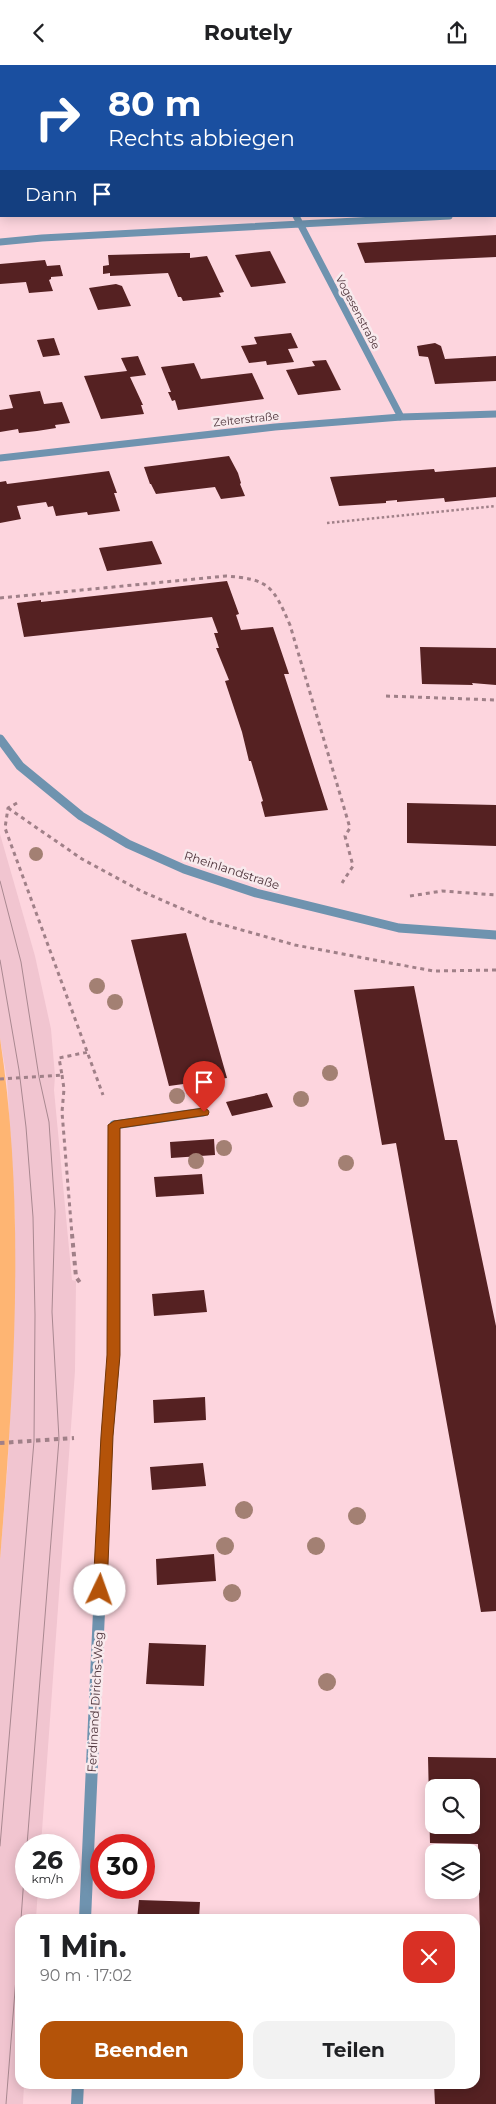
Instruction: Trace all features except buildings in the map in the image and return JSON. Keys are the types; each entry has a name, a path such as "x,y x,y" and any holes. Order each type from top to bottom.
{"street":[{"path":"0,242 42,237 297,220 411,217"},
{"name":"Vogesenstraße","path":"297,220 401,417"},
{"name":"Zelterstraße","path":"0,458 275,427 401,417 496,414"},
{"name":"Rheinlandstraße","path":"0,739 20,766 44,788 97,826 128,844 168,862 256,893 399,928 496,936"},
{"path":"114,1125 204,1112"},
{"name":"Ferdinand-Dirichs-Weg","path":"85,1914 107,1436 114,1355 114,1125"},
{"path":"77,2104 78,2089"}],"path":[{"path":"327,523 496,506"},
{"path":"0,598 226,576 252,577 268,584 278,595 290,625 350,827 345,836 353,866 323,910"},
{"path":"386,695 496,700"},
{"path":"44,788 8,808 5,828 114,1125"},
{"path":"76,1277 62,1112 64,1089 59,1058 88,1052"},
{"path":"0,1079 62,1075"},
{"path":"0,1443 107,1436"}],"shaded area":[{"path":"0,834 35,956 51,1029 55,1076 54,1090 72,1280 76,1281 75,1371 42,1834 15,1834 15,1899 37,1899 36,1914 15,1914 15,2089 24,2089 23,2104 0,2104 0,1560 8,1460 14,1321 15,1218 7,1080 0,1038"},
{"path":"0,1038 13,1168 15,1299 10,1430 0,1560"}],"tram line":[{"path":"0,881 21,962 39,1077 49,1122 55,1211 52,1312 59,1439 28,1834"},
{"path":"0,960 19,1070 26,1127 33,1217 35,1315 34,1441 0,1846"},
{"path":"21,1914 22,1899"},
{"path":"6,2104 15,1991"}],"route":[{"path":"100,1590 107,1436 114,1355 114,1125 204,1112"}]}
